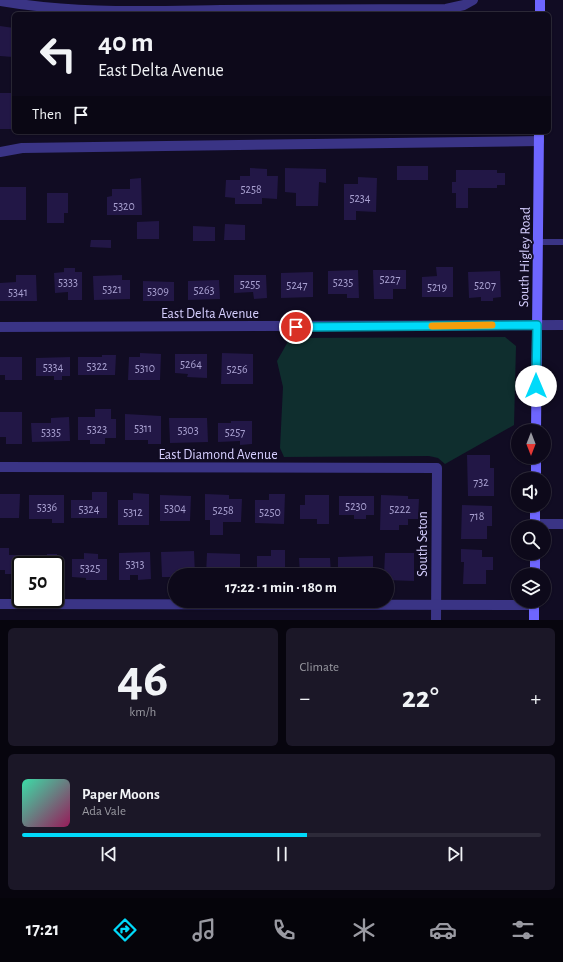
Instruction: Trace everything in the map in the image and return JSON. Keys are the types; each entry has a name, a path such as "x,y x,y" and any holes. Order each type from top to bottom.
{"main road":[{"path":"540,0 540,12"},
{"name":"South Higley Road","path":"536,424 539,136"},
{"path":"534,608 534,620"}],"street":[{"path":"0,1 26,6 83,11 308,4 446,9 464,5 473,0"},
{"path":"0,152 22,148 539,136"},
{"name":"East Delta Avenue","path":"0,327 563,325"},
{"name":"East Diamond Avenue","path":"0,467 437,468"},
{"name":"South Seton","path":"436,620 437,468"},
{"path":"551,525 563,524"},
{"path":"0,604 511,603"}],"lane":[{"path":"538,242 563,242"}],"green space":[{"path":"505,337 516,346 514,424 511,424 511,427 445,464 438,458 429,456 284,457 280,448 283,387 277,361 290,338"}],"building":[{"path":"0,26 12,28 12,57 0,56"},
{"path":"0,93 12,93 12,129 0,129"},
{"path":"397,166 428,166 428,180 397,180"},
{"path":"250,168 267,169 267,176 278,176 277,199 262,198 262,204 235,204 235,198 225,197 226,180 240,180 240,176 250,176"},
{"path":"285,168 326,169 326,183 319,182 318,206 296,206 296,193 285,192"},
{"path":"456,170 497,170 497,173 505,173 505,185 497,185 497,188 468,188 468,208 456,208 456,193 452,193 452,182 456,182"},
{"path":"358,177 377,178 376,212 356,211 356,220 344,220 344,184 358,184"},
{"path":"141,178 142,215 107,215 107,197 112,196 112,189 130,189 130,179"},
{"path":"0,187 26,187 26,220 0,220"},
{"path":"47,193 68,193 68,213 64,213 64,223 47,223"},
{"path":"159,221 159,239 137,239 137,222"},
{"path":"225,224 245,225 245,240 224,240"},
{"path":"193,226 215,227 215,241 193,241"},
{"path":"91,240 111,240 111,248 90,247"},
{"path":"436,267 453,267 453,297 422,297 422,277 437,276"},
{"path":"64,268 75,268 75,272 82,272 82,300 68,300 68,292 55,293 54,273 64,272"},
{"path":"358,270 359,298 347,298 347,294 328,294 328,271"},
{"path":"373,270 406,270 406,289 393,289 393,299 374,299"},
{"path":"500,271 501,297 493,298 493,301 481,301 481,297 469,298 468,272"},
{"path":"313,272 313,297 281,298 281,273"},
{"path":"16,275 36,275 37,301 0,301 0,283 16,282"},
{"path":"122,275 122,280 130,280 130,299 94,300 93,276"},
{"path":"234,275 266,275 267,298 254,299 253,292 234,293"},
{"path":"219,280 220,299 188,300 188,281"},
{"path":"143,281 174,282 174,301 143,301"},
{"path":"140,353 161,354 160,380 128,380 129,357 140,357"},
{"path":"222,353 253,354 253,384 221,384"},
{"path":"175,354 207,354 207,378 187,377 188,374 175,373"},
{"path":"102,355 116,355 115,375 78,375 78,357 102,357"},
{"path":"0,357 22,357 22,380 5,380 5,375 0,375"},
{"path":"70,357 70,376 62,376 62,380 54,380 54,376 36,376 36,358"},
{"path":"95,409 111,409 111,419 116,419 116,438 105,438 105,444 90,444 90,440 78,440 78,417 95,417"},
{"path":"0,412 22,412 22,444 6,444 6,437 0,437"},
{"path":"125,414 161,416 161,444 148,444 148,440 125,440"},
{"path":"69,417 70,441 32,442 31,423 51,423 51,418"},
{"path":"169,418 207,418 208,442 170,443"},
{"path":"231,421 252,421 252,444 240,445 240,441 218,442 218,423 231,423"},
{"path":"467,455 490,455 490,468 494,468 494,496 468,496"},
{"path":"92,492 107,492 107,518 71,518 71,500 92,500"},
{"path":"133,493 149,494 149,525 118,525 118,500 133,500"},
{"path":"0,494 20,494 19,518 0,518"},
{"path":"205,494 229,495 229,499 242,499 241,522 223,522 223,535 210,535 210,520 205,520"},
{"path":"269,494 285,494 284,524 255,523 255,500 269,500"},
{"path":"29,495 64,495 64,523 52,523 52,519 29,519"},
{"path":"160,495 191,496 190,521 160,521"},
{"path":"305,495 329,495 329,524 317,524 317,519 300,519 300,505 305,505"},
{"path":"381,495 408,496 408,499 419,499 418,519 408,519 408,525 399,525 399,530 380,530"},
{"path":"339,496 374,496 374,515 366,515 366,519 354,519 354,515 339,515"},
{"path":"462,505 492,506 492,526 487,526 487,539 461,539"},
{"path":"0,548 9,548 9,555 20,555 12,556 12,574 5,574 5,570 0,570"},
{"path":"461,549 482,550 482,557 493,557 493,570 486,570 486,584 463,584 464,562 461,562"},
{"path":"271,550 285,550 285,568 257,568 257,556 271,556"},
{"path":"194,551 195,568 168,568 168,577 162,577 161,552"},
{"path":"150,552 151,579 138,580 138,575 130,575 130,580 119,580 119,553"},
{"path":"84,553 98,554 98,559 107,559 107,580 86,580 86,578 72,577 72,559 84,559"},
{"path":"207,553 240,554 240,568 206,568"},
{"path":"385,553 414,553 414,581 394,580 394,568 384,568"},
{"path":"47,554 57,554 57,556 47,556"},
{"path":"373,556 373,568 338,568 338,557"},
{"path":"299,558 330,558 331,568 300,568"}],"slow traffic":[{"path":"432,326 492,325"}],"route":[{"path":"296,327 537,325 536,386"}]}
